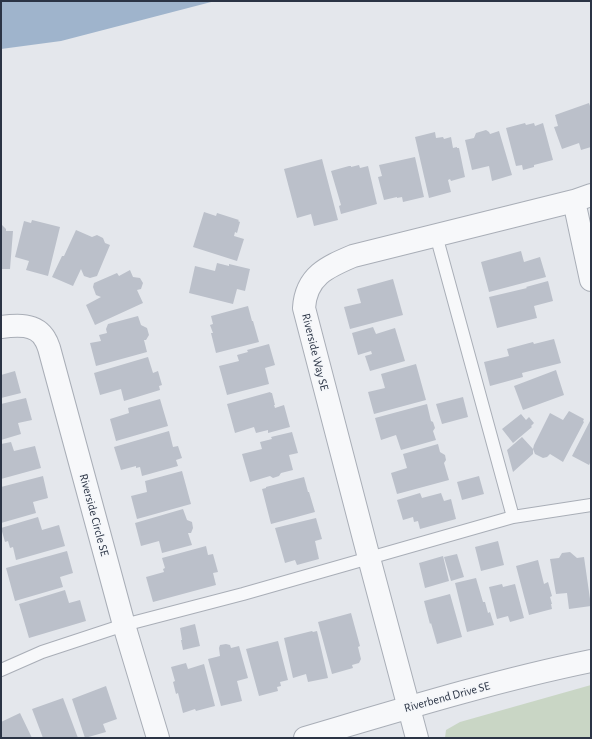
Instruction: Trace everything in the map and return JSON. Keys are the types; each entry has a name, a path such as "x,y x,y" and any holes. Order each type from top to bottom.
{"street":[{"name":"Riverside Way SE","path":"417,738 304,308 304,298 307,290 317,276 334,265 353,256 582,198"},
{"path":"582,198 591,280"},
{"name":"Riverside Circle SE","path":"1,327 15,325 26,326 35,329 45,337 124,625 158,738"},
{"name":"Riverbend Drive SE","path":"305,738 549,670 591,661"}],"lane":[{"path":"436,235 513,517"},
{"path":"1,670 42,652 124,625 243,594 513,517 591,505"}],"green space":[{"path":"591,685 591,738 445,738 446,730 460,722"}],"water":[{"path":"1,1 215,1 61,41 1,49"}],"building":[{"path":"589,103 591,109 591,147 581,150 579,143 562,149 554,127 558,126 555,115"},
{"path":"525,123 526,125 534,123 535,126 543,123 553,160 534,165 534,167 523,170 522,165 516,166 506,128"},
{"path":"486,130 490,134 499,131 512,175 492,181 489,166 472,170 465,140 474,138 476,133"},
{"path":"435,132 436,138 443,137 444,139 451,137 453,148 459,148 465,177 451,181 450,179 448,180 451,192 429,198 415,137"},
{"path":"415,157 424,197 403,202 402,197 384,200 378,177 382,176 379,165"},
{"path":"322,159 338,220 314,226 311,214 297,218 284,169"},
{"path":"359,165 360,168 368,166 377,204 341,214 339,206 341,205 331,171"},
{"path":"204,212 216,216 217,213 239,220 238,221 240,222 237,233 235,232 234,236 244,239 237,261 193,247"},
{"path":"32,220 60,227 48,276 26,270 29,261 15,257 24,221 31,223"},
{"path":"1,225 6,229 6,231 13,231 10,269 1,269"},
{"path":"76,230 92,237 97,235 103,238 105,243 110,245 97,276 90,278 84,276 81,269 73,286 52,277"},
{"path":"521,251 524,262 540,257 546,277 489,292 481,262"},
{"path":"217,263 250,269 245,291 237,289 233,304 189,293 195,266 215,271"},
{"path":"130,270 133,277 140,278 143,283 141,289 137,290 143,303 95,325 86,305 101,297 96,295 93,287 94,283 117,273 119,276"},
{"path":"393,279 403,315 350,329 344,307 361,303 357,289"},
{"path":"548,281 553,301 534,306 537,318 497,328 489,297 527,288 526,287"},
{"path":"248,306 259,342 216,353 211,333 213,333 210,325 213,324 211,316"},
{"path":"138,316 141,325 147,328 149,335 146,340 144,340 147,352 96,366 90,343 101,341 99,335 107,333 106,329 108,324"},
{"path":"373,327 376,334 395,328 405,361 370,371 365,356 372,354 371,351 358,355 352,333"},
{"path":"554,339 561,363 522,373 523,377 490,386 484,362 509,356 507,349 533,342 534,344"},
{"path":"269,344 275,365 265,368 269,384 227,395 219,366 239,361 237,355 248,352 247,350"},
{"path":"148,357 153,373 158,371 162,385 159,386 160,390 124,401 121,389 100,395 94,373"},
{"path":"416,364 426,400 374,414 368,392 385,388 381,374"},
{"path":"556,370 564,395 523,410 514,386"},
{"path":"15,371 21,393 1,398 1,375"},
{"path":"270,392 272,393 275,408 284,405 290,427 268,433 268,430 256,433 254,427 235,433 227,404"},
{"path":"463,397 468,417 442,424 436,404"},
{"path":"26,398 32,420 18,423 21,434 1,440 1,404"},
{"path":"160,399 168,426 116,441 110,419 129,413 128,408"},
{"path":"427,404 431,421 433,422 435,428 433,431 436,440 401,450 396,435 381,440 375,418"},
{"path":"569,411 584,419 584,422 563,462 550,454 543,458 535,454 533,449 534,445 550,413 563,420"},
{"path":"521,414 526,420 529,417 534,423 531,426 532,427 513,443 502,429"},
{"path":"591,419 591,464 590,463 589,465 572,456"},
{"path":"169,431 173,447 178,446 182,458 176,460 178,466 142,476 140,467 136,468 136,466 121,470 114,447"},
{"path":"292,432 298,453 289,455 293,470 281,473 279,476 273,478 270,476 250,482 242,454 262,449 260,442 272,439 271,437"},
{"path":"522,437 533,449 533,454 513,472 507,450"},
{"path":"11,442 14,451 35,446 41,468 1,479 1,444"},
{"path":"438,444 440,452 445,455 446,460 444,463 449,480 397,494 391,473 407,468 403,454"},
{"path":"182,471 191,504 137,519 131,496 147,492 145,481"},
{"path":"43,476 48,498 33,502 36,513 1,523 1,487"},
{"path":"479,476 484,494 462,500 457,482"},
{"path":"304,477 315,512 271,524 262,489"},
{"path":"420,493 422,498 441,493 444,501 451,499 456,519 420,529 418,521 414,522 413,517 403,520 397,500"},
{"path":"183,509 187,520 192,522 193,528 191,533 188,533 192,545 162,553 159,541 141,546 135,523"},
{"path":"38,517 42,530 59,525 65,546 16,560 13,547 10,548 8,541 5,542 1,528"},
{"path":"316,518 322,539 315,541 319,559 297,565 295,560 285,563 275,528"},
{"path":"498,541 504,565 481,571 475,547"},
{"path":"206,546 208,555 213,554 218,572 213,573 216,585 153,602 146,577 164,572 163,569 165,568 162,558"},
{"path":"67,551 73,573 60,577 63,587 15,601 6,568"},
{"path":"570,552 577,558 584,557 591,606 569,609 567,593 556,594 550,559 559,558 562,553"},
{"path":"457,554 464,577 451,581 444,557"},
{"path":"443,556 449,581 425,588 419,563"},
{"path":"538,560 544,584 548,582 552,596 550,597 552,609 529,615 516,566"},
{"path":"476,578 483,602 485,602 488,613 490,612 494,625 467,632 455,583"},
{"path":"502,584 503,587 515,584 524,618 510,622 508,616 497,619 489,587"},
{"path":"65,590 69,603 80,600 86,621 29,638 19,604"},
{"path":"450,594 462,637 437,644 424,601"},
{"path":"351,613 360,646 358,647 361,659 359,663 352,665 353,668 332,674 318,622"},
{"path":"195,624 200,646 183,650 180,628"},
{"path":"317,631 328,678 308,682 306,674 293,678 284,638"},
{"path":"278,641 288,680 280,682 281,686 277,687 278,691 259,696 246,649"},
{"path":"220,645 230,645 231,648 239,646 248,678 237,681 242,701 221,706 208,659 220,656"},
{"path":"186,663 188,669 204,664 215,706 196,711 195,709 183,713 178,693 176,694 173,682 175,681 171,667"},
{"path":"106,686 117,719 103,724 106,732 85,738 72,699"},
{"path":"63,698 78,738 43,738 32,709"},
{"path":"20,713 32,738 1,738 1,722"}]}
